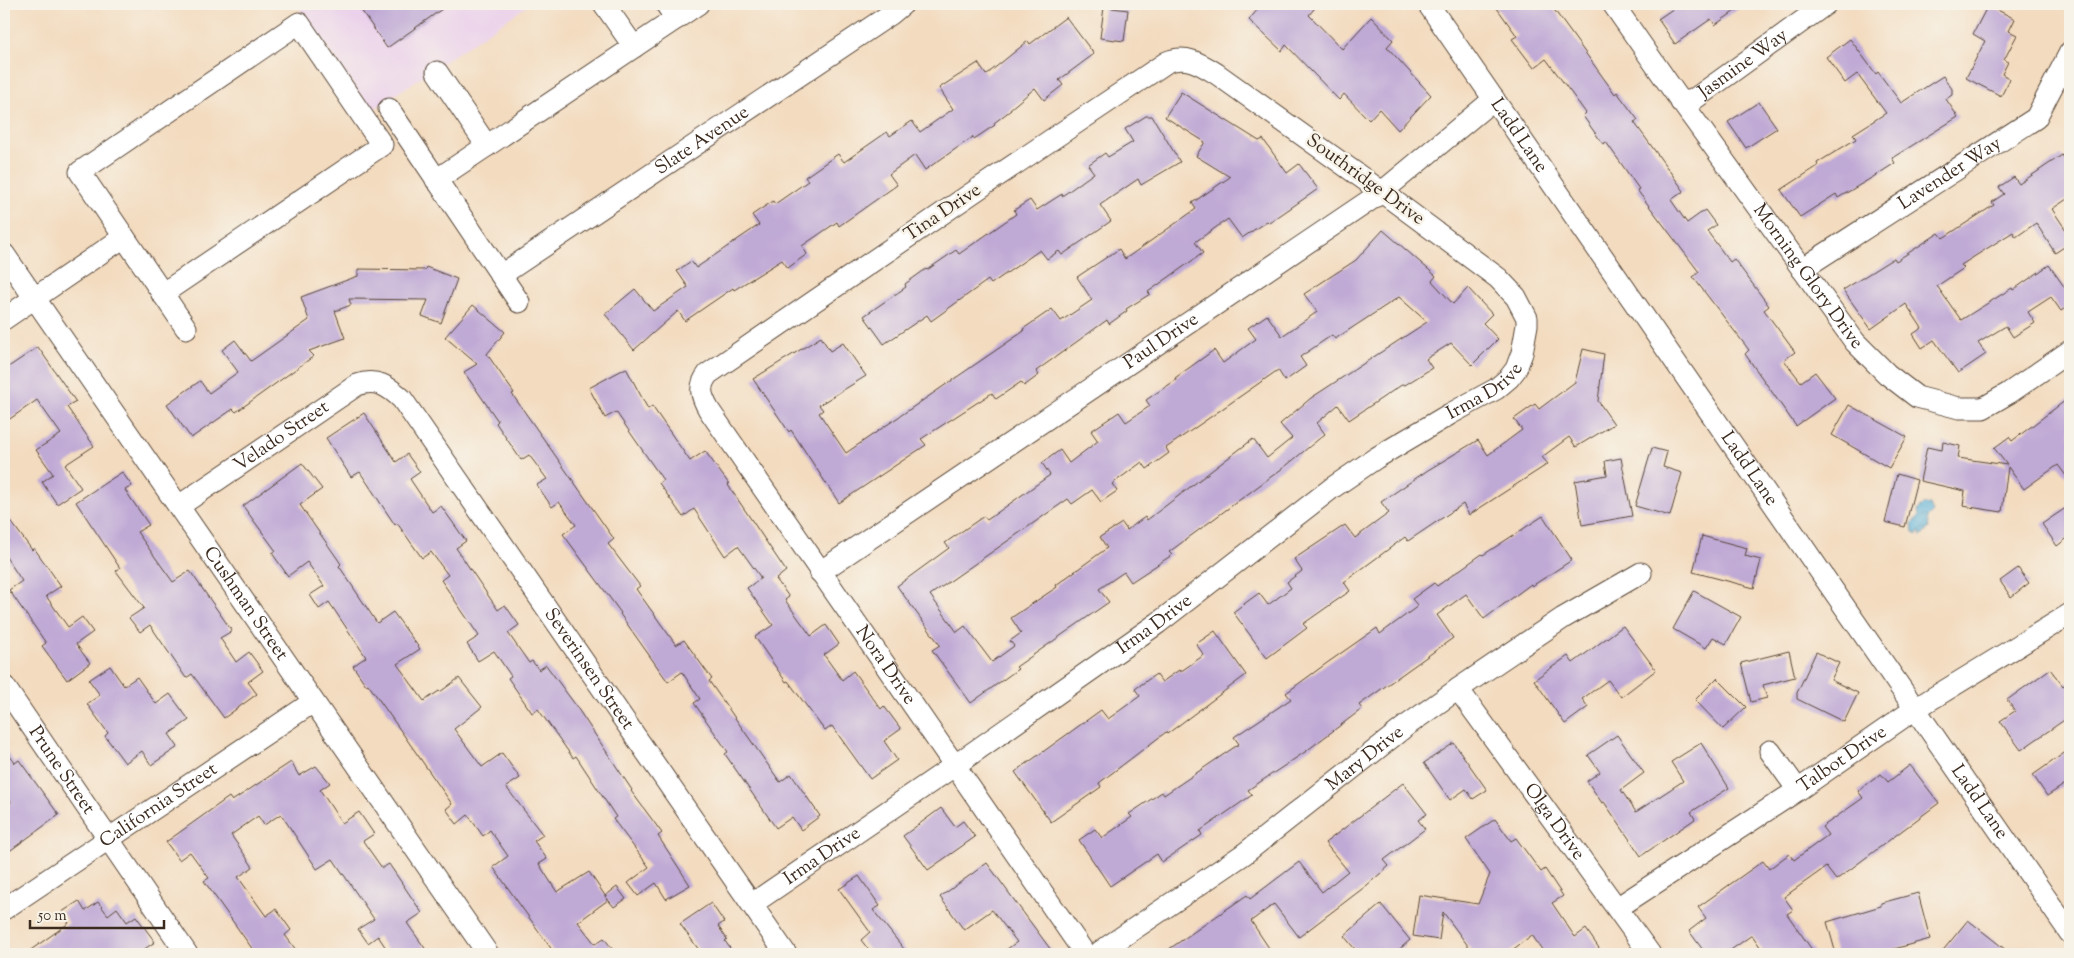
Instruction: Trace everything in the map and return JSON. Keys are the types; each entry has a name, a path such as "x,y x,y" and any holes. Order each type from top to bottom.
{"street":[{"path":"604,4 634,47"},
{"path":"436,180 634,47 671,11 698,4"},
{"name":"Slate Avenue","path":"501,275 891,14 903,4"},
{"name":"Ladd Lane","path":"1428,4 2070,933"},
{"name":"Morning Glory Drive","path":"1613,4 1681,102 1855,342 1887,374 1917,397 1959,408 1983,408 2009,393 2070,351"},
{"name":"Jasmine Way","path":"1681,102 1693,100 1826,4"},
{"path":"162,294 382,145 299,23 80,172 162,294 186,328"},
{"name":"Lavender Way","path":"1802,269 2036,118 2070,52"},
{"name":"Southridge Drive","path":"1181,58 1203,65 1217,74 1498,278 1516,297 1522,307 1528,325"},
{"name":"Tina Drive","path":"708,374 978,188 1167,62 1181,58"},
{"path":"437,72 487,146"},
{"name":"Paul Drive","path":"820,572 1382,192 1494,99"},
{"path":"389,109 519,302"},
{"path":"4,319 124,237"},
{"name":"Cushman Street","path":"4,254 488,954"},
{"name":"Irma Drive","path":"752,904 1158,623 1332,488 1450,414 1503,385 1516,369 1522,353 1528,325"},
{"name":"Nora Drive","path":"708,374 700,392 704,401 1085,954"},
{"name":"Velado Street","path":"179,506 357,385 372,382 388,386"},
{"name":"Severinsen Street","path":"388,386 402,398 786,954"},
{"name":"Mary Drive","path":"1097,954 1244,854 1406,726 1458,689 1563,618 1641,573"},
{"name":"Talbot Drive","path":"1617,908 1798,790 1915,709 2070,614"},
{"name":"Prune Street","path":"4,686 187,954"},
{"name":"Olga Drive","path":"1458,689 1650,954"},
{"name":"California Street","path":"4,909 313,702"},
{"path":"1770,752 1798,790"}],"shaded area":[{"path":"296,4 530,4 371,111"}],"water":[{"path":"1924,504 1930,505 1933,512 1927,518 1929,528 1921,537 1920,532 1916,535 1913,532 1912,523 1919,516 1918,510"}],"building":[{"path":"357,4 449,4 387,48"},
{"path":"1262,4 1318,4 1309,15 1342,49 1371,17 1393,40 1387,47 1431,95 1398,130 1379,109 1369,120 1344,94 1339,100 1286,45 1282,51 1249,20"},
{"path":"1494,4 1550,4 1615,94 1617,92 1638,120 1634,122 1684,191 1671,200 1687,223 1705,210 1716,225 1707,231 1730,262 1734,259 1769,306 1764,310 1795,352 1784,360 1801,382 1815,372 1835,398 1796,426 1745,354 1749,350 1693,277 1699,272 1637,190 1639,189 1606,142 1603,144 1583,116 1586,113 1546,59 1534,68 1512,39 1517,36"},
{"path":"1680,4 1745,4 1715,25 1711,19 1675,44 1658,19"},
{"path":"1988,5 2015,19 2009,31 2017,35 2004,60 2008,62 2002,74 2010,79 2001,96 1966,78 1985,41 1973,34"},
{"path":"1104,7 1128,10 1124,41 1100,38"},
{"path":"1066,17 1094,54 1059,80 1063,85 1044,100 1035,88 994,123 995,125 974,139 973,137 925,170 915,155 889,174 897,185 839,226 837,222 802,246 807,254 788,268 782,260 734,290 733,288 685,321 678,311 634,350 605,314 635,289 653,311 688,287 677,271 691,261 696,268 759,225 752,215 773,201 775,204 808,181 805,177 838,154 844,162 887,132 890,136 912,121 920,132 953,109 939,88 978,63 986,75 1028,41 1030,44"},
{"path":"1850,39 1901,103 1943,76 1952,89 1952,95 1946,99 1958,117 1892,158 1895,163 1878,174 1838,198 1836,194 1800,217 1781,190 1818,166 1817,163 1856,139 1853,134 1886,113 1857,74 1845,83 1826,57"},
{"path":"1181,92 1259,141 1263,139 1287,173 1299,164 1318,189 1269,223 1267,221 1242,238 1228,219 1195,242 1203,253 1148,292 1150,294 1126,309 1127,311 1109,324 1107,320 1036,371 1039,375 1024,386 1021,382 996,399 992,393 921,439 926,445 839,503 791,430 789,432 753,379 821,337 830,351 843,343 866,376 819,405 823,410 819,413 846,453 1024,331 1023,329 1052,309 1061,321 1092,300 1077,277 1119,249 1125,259 1196,209 1192,203 1230,177 1196,156 1205,142 1165,117"},
{"path":"1759,102 1777,128 1746,148 1728,122"},
{"path":"1146,116 1152,116 1180,162 1141,185 1138,179 1100,205 1111,221 1062,255 1059,251 1047,259 1040,250 991,284 988,280 931,321 927,315 884,344 864,316 906,287 905,284 926,269 956,250 959,254 1016,214 1014,210 1030,200 1037,210 1062,194 1062,196 1094,173 1088,165 1105,153 1108,157 1133,142 1125,129"},
{"path":"2062,155 2070,166 2070,197 2052,209 2070,236 2070,243 2055,253 2036,223 2016,237 2013,232 1961,265 1964,268 1937,286 1961,320 2012,288 2013,290 2049,265 2070,295 2070,305 2061,311 2051,297 2028,312 2035,323 2013,337 2006,326 1978,343 1986,354 1958,373 1934,340 1922,348 1913,334 1922,328 1906,304 1871,329 1843,290 1894,258 1896,261 1939,233 1943,238 1994,205 1992,202 2004,194 1999,187 2014,177 2019,184"},
{"path":"1383,230 1436,276 1432,281 1453,304 1468,288 1492,314 1483,323 1498,339 1472,365 1451,343 1426,359 1432,368 1405,385 1403,384 1349,420 1338,405 1317,423 1325,434 1287,465 1169,552 1172,555 1131,582 1124,572 1099,589 1109,602 1016,667 1018,669 971,703 932,650 940,645 897,586 949,548 945,543 984,516 987,520 1050,475 1042,463 1060,450 1069,463 1098,441 1091,431 1119,412 1126,422 1150,406 1146,400 1176,380 1175,378 1214,350 1223,363 1256,339 1248,328 1267,315 1282,336 1317,312 1304,294 1356,260","holes":["1399,297 1427,322 1311,398 1280,424 1292,438 1267,458 1253,439 1147,520 1145,517 1127,530 1122,523 1100,537 1107,548 1056,585 1057,587 1011,618 1021,633 1010,641 1014,646 992,662 965,626 957,632 930,595 1068,499 1072,504 1092,490 1101,502 1117,491 1112,484 1142,462 1147,469 1169,453 1166,448 1278,370 1285,381 1306,366 1300,357 1332,335 1335,339"]},
{"path":"426,267 457,279 441,323 422,316 428,300 349,299 351,305 335,311 345,338 309,351 314,356 236,412 233,409 191,438 167,404 200,381 209,393 238,372 222,350 235,340 251,361 309,320 301,297 358,276 358,269 425,270"},
{"path":"473,305 505,332 487,354 514,393 512,394 614,539 608,544 640,586 636,589 676,645 684,640 712,679 709,681 780,782 791,774 820,816 801,830 792,817 776,828 725,754 728,752 694,703 700,699 682,672 668,682 621,613 563,534 576,525 559,502 552,507 537,485 547,479 529,455 521,460 496,423 498,421 464,372 477,364 445,337"},
{"path":"38,347 76,402 67,407 94,446 65,465 81,488 57,504 42,482 53,474 36,450 61,434 37,400 4,423 4,370"},
{"path":"1583,349 1604,354 1598,401 1614,424 1576,447 1569,437 1542,457 1548,464 1469,515 1463,504 1408,541 1405,537 1344,582 1350,591 1303,624 1307,628 1267,658 1233,612 1259,593 1268,605 1291,588 1287,582 1302,571 1294,559 1345,525 1355,538 1389,513 1381,502 1428,470 1478,440 1488,455 1522,430 1514,419 1535,404 1539,409 1575,382"},
{"path":"626,368 648,409 652,406 690,461 705,451 729,484 786,571 776,579 789,597 785,600 811,636 826,625 839,644 824,655 842,680 853,671 881,709 884,706 901,729 884,741 897,760 870,779 832,726 825,731 788,681 786,682 755,637 773,625 747,588 761,578 738,546 725,556 694,509 683,517 659,483 663,480 616,412 605,418 589,388"},
{"path":"2070,397 2070,481 2058,465 2024,489 2008,467 2002,512 1963,506 1965,491 1920,481 1927,447 1942,450 1943,442 1960,446 1958,458 2007,465 1994,448 2009,437 2012,441"},
{"path":"1849,405 1907,437 1889,468 1832,435"},
{"path":"364,413 396,462 407,454 420,472 410,479 432,512 441,506 466,541 456,548 498,610 505,605 519,625 508,633 529,663 532,661 539,670 546,665 574,703 631,791 662,833 658,836 690,885 666,899 656,883 638,896 628,883 649,867 613,819 616,817 576,756 573,758 538,709 532,713 508,678 511,676 494,651 478,661 467,644 479,636 441,580 448,575 431,552 422,558 397,523 395,525 360,472 351,477 326,438"},
{"path":"1652,448 1667,452 1663,467 1682,473 1670,516 1635,506"},
{"path":"1621,458 1632,516 1582,525 1575,481 1607,475 1605,461"},
{"path":"302,463 322,489 300,505 341,564 339,566 377,623 393,612 420,649 397,664 424,701 459,678 482,707 454,729 482,767 502,753 520,778 506,787 543,835 534,841 547,859 539,864 557,892 589,872 608,900 578,922 595,944 604,938 616,954 555,954 493,867 508,856 490,830 483,836 468,815 457,824 446,809 452,804 368,684 366,685 353,666 366,657 329,602 319,609 310,595 324,586 307,562 288,576 272,553 276,551 243,506"},
{"path":"122,472 132,486 125,490 149,525 137,532 173,582 190,571 232,631 220,638 236,662 249,652 263,671 248,682 257,694 224,718 192,674 186,678 150,625 140,632 129,618 144,608 116,571 120,568 76,502"},
{"path":"1897,474 1917,480 1905,527 1885,522"},
{"path":"2070,505 2070,536 2057,546 2042,524"},
{"path":"4,512 32,550 34,548 61,586 46,596 68,627 82,617 93,632 76,644 90,663 67,680 42,646 46,643 9,590 22,581 4,554"},
{"path":"1543,516 1572,560 1532,586 1531,584 1484,619 1466,594 1437,615 1453,638 1359,705 1362,709 1305,752 1248,790 1252,795 1200,831 1202,835 1162,862 1157,854 1110,886 1079,840 1095,829 1102,838 1132,817 1129,814 1162,792 1164,795 1239,744 1234,737 1291,699 1286,693 1377,628 1380,634 1418,606 1412,599 1434,583 1437,586 1482,554"},
{"path":"1702,536 1747,548 1745,556 1761,560 1754,588 1693,572"},
{"path":"2018,568 2029,583 2011,597 2000,581"},
{"path":"1694,591 1741,617 1726,644 1713,637 1706,648 1673,629"},
{"path":"1623,626 1656,670 1621,697 1608,680 1582,699 1588,707 1565,724 1534,680 1568,656 1573,663"},
{"path":"1215,631 1246,675 1167,734 1166,732 1099,783 1101,787 1051,822 1015,772 1101,710 1108,719 1140,696 1135,689 1156,674 1162,682 1179,670 1180,672 1204,655 1196,644"},
{"path":"1789,651 1795,677 1763,685 1767,698 1751,702 1741,663"},
{"path":"1816,652 1839,663 1831,680 1858,693 1844,722 1797,699 1797,693"},
{"path":"110,666 124,686 137,677 156,704 170,694 189,720 169,734 178,747 151,765 142,751 125,763 105,736 108,733 87,704 100,695 89,680"},
{"path":"2050,669 2063,686 2070,681 2070,716 2021,750 2000,721 2015,711 2007,700"},
{"path":"1717,678 1746,707 1723,729 1695,700"},
{"path":"1617,735 1644,773 1621,790 1636,812 1683,781 1671,762 1701,743 1729,788 1691,812 1695,819 1641,856 1604,802 1602,803 1587,781 1600,772 1588,755"},
{"path":"1454,743 1487,790 1473,799 1466,789 1450,800 1424,763"},
{"path":"4,748 15,763 19,760 59,815 4,855 4,807 11,802 4,791"},
{"path":"2070,749 2070,781 2047,796 2033,775"},
{"path":"291,762 299,776 316,766 330,783 320,790 342,823 359,812 374,834 363,841 382,868 389,864 422,913 407,923 429,954 390,954 378,936 368,943 358,929 374,919 333,859 317,869 281,814 264,825 258,816 231,835 253,867 238,877 266,916 276,909 291,930 285,935 299,954 256,954 204,881 209,878 190,852 179,860 166,842 229,797 232,801"},
{"path":"1910,765 1939,803 1836,880 1826,867 1784,897 1793,910 1787,914 1815,954 1765,954 1752,935 1725,954 1706,954 1689,931 1706,918 1698,907 1763,861 1769,869 1789,854 1794,860 1828,835 1822,827 1863,798 1858,791 1881,774 1888,782"},
{"path":"1403,783 1427,814 1418,820 1425,829 1384,860 1389,866 1366,886 1299,937 1274,904 1251,921 1273,954 1162,954 1247,895 1250,899 1299,862 1322,892 1348,871 1325,843"},
{"path":"941,808 955,827 963,821 975,837 928,870 903,836"},
{"path":"1495,819 1511,841 1516,838 1541,872 1545,869 1563,896 1552,903 1575,937 1586,929 1603,954 1545,954 1532,935 1507,954 1474,954 1443,912 1439,940 1413,936 1419,895 1478,904 1490,874 1466,839"},
{"path":"987,863 1054,954 1000,954 1017,942 992,910 964,930 940,897"},
{"path":"859,876 880,906 873,910 908,954 872,954 861,940 870,932 839,889"},
{"path":"617,887 626,899 614,907 605,896"},
{"path":"1918,893 1930,939 1876,954 1836,954 1827,922 1881,906 1881,903"},
{"path":"79,901 85,911 98,902 108,915 117,908 127,922 136,916 155,942 137,954 25,954 69,923 62,912"},
{"path":"711,903 724,922 718,926 734,954 702,954 680,924"},
{"path":"1381,904 1410,940 1394,954 1359,954 1344,936"},
{"path":"1968,920 2011,954 1940,954"}]}
